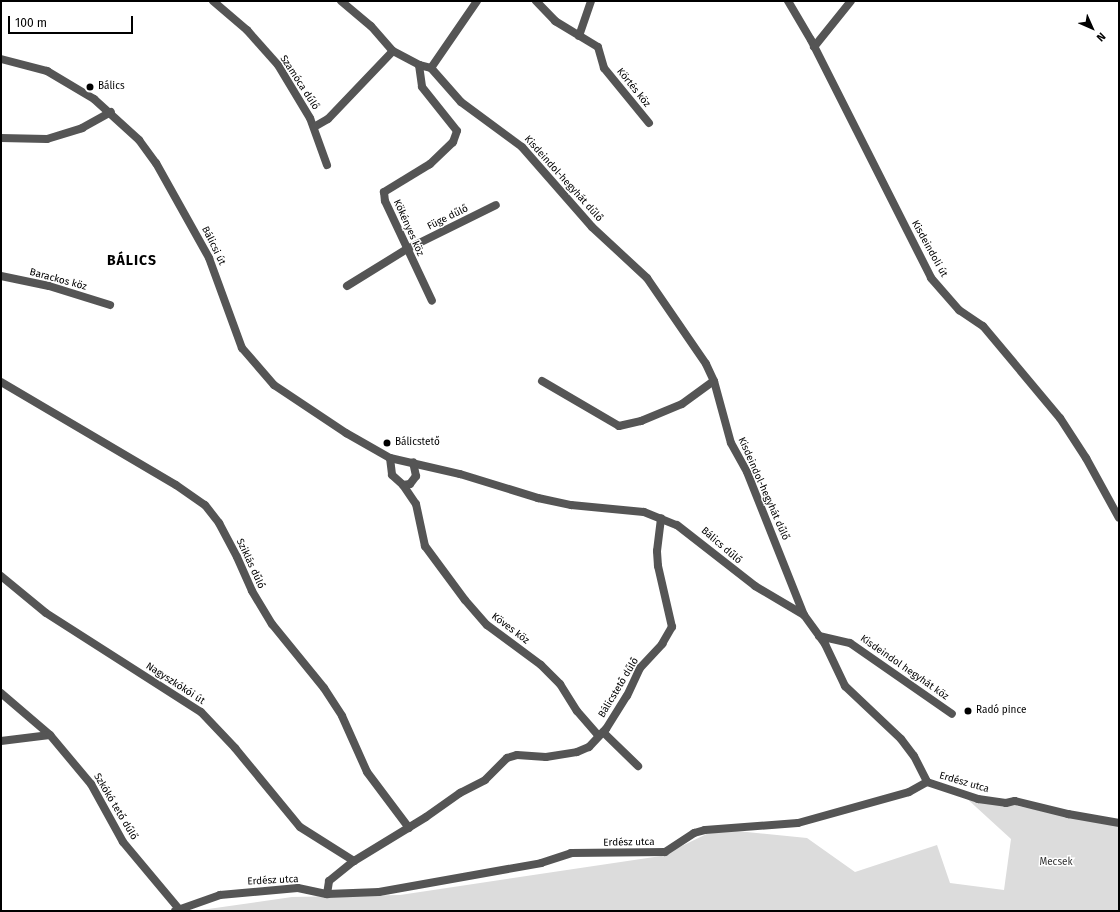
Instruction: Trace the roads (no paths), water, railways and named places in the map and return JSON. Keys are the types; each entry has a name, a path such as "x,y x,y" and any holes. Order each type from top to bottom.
{"street":[{"name":"Szamóca dűlő","path":"213,1 248,30 278,65 314,127 327,165"},
{"path":"341,1 371,26 393,51 419,65 431,68 475,2"},
{"name":"Körtés köz","path":"536,1 555,21 598,47 604,68 649,124"},
{"path":"579,36 591,1"},
{"name":"Kisdeindoli út","path":"788,1 814,47 931,278 959,310 983,326 1060,418 1086,458 1119,518"},
{"path":"814,47 851,1"},
{"name":"Szamóca dűlő","path":"314,127 328,119 393,51"},
{"name":"Bálicsi út","path":"1,59 47,71 111,112 139,140 156,162 209,258 229,318 242,348 251,362 274,385 390,458 413,462"},
{"name":"Kökényes köz","path":"419,65 422,87 457,131 453,142 430,164 384,192 385,202 432,300"},
{"name":"Kisdeindol-hegyhát dűlő","path":"431,68 461,102 522,147 592,227 647,278 693,342 714,382 731,443 747,472 804,615"},
{"path":"1,138 47,139 82,128 111,112"},
{"name":"Füge dűlő","path":"347,286 407,249 496,205"},
{"name":"Barackos köz","path":"1,276 49,286 110,306"},
{"path":"542,381 618,426 641,421 682,404 714,382"},
{"name":"Sziklás dűlő","path":"1,382 176,485 205,504 219,523 237,557 252,591 272,624 324,688 342,716 367,772 408,828"},
{"path":"390,458 392,475 403,485 410,484 416,476 413,462"},
{"name":"Bálics dűlő","path":"413,462 538,498 571,505 644,512 661,518 690,533 731,569 755,586 804,615 819,636 845,686 901,739 914,756 927,782"},
{"name":"Köves köz","path":"403,485 416,504 425,546 465,600 487,626 541,664 560,684 577,711 638,766"},
{"name":"Bálicstető dűlő","path":"327,894 329,881 354,860 379,843 408,828 460,793 492,775 506,758 517,755 546,756 577,752 589,747 601,734 627,696 640,668 662,644 672,627 658,566 657,551 661,518"},
{"name":"Nagyszkókói út","path":"1,576 46,613 201,712 235,748 300,827 354,860"},
{"name":"Kisdeindol hegyhát köz","path":"819,636 850,643 952,714"},
{"name":"Szkókó tető dűlő","path":"1,693 50,735 91,784 123,842 177,910"},
{"path":"1,741 50,735"},
{"name":"Erdész utca","path":"177,910 220,895 298,888 327,894 379,892 540,863 571,853 666,852 694,833 705,830 798,822 909,792 927,782 978,799 1006,803 1015,800 1068,814 1119,823"}],"place":[{"name":"Bálics","path":"90,87"},
{"name":"Bálicstető","path":"387,443"},
{"name":"Radó pince","path":"968,711"}],"district":[{"name":"BÁLICS","path":"132,261"}],"park label":[{"name":"Mecsek","path":"1056,863"}]}
